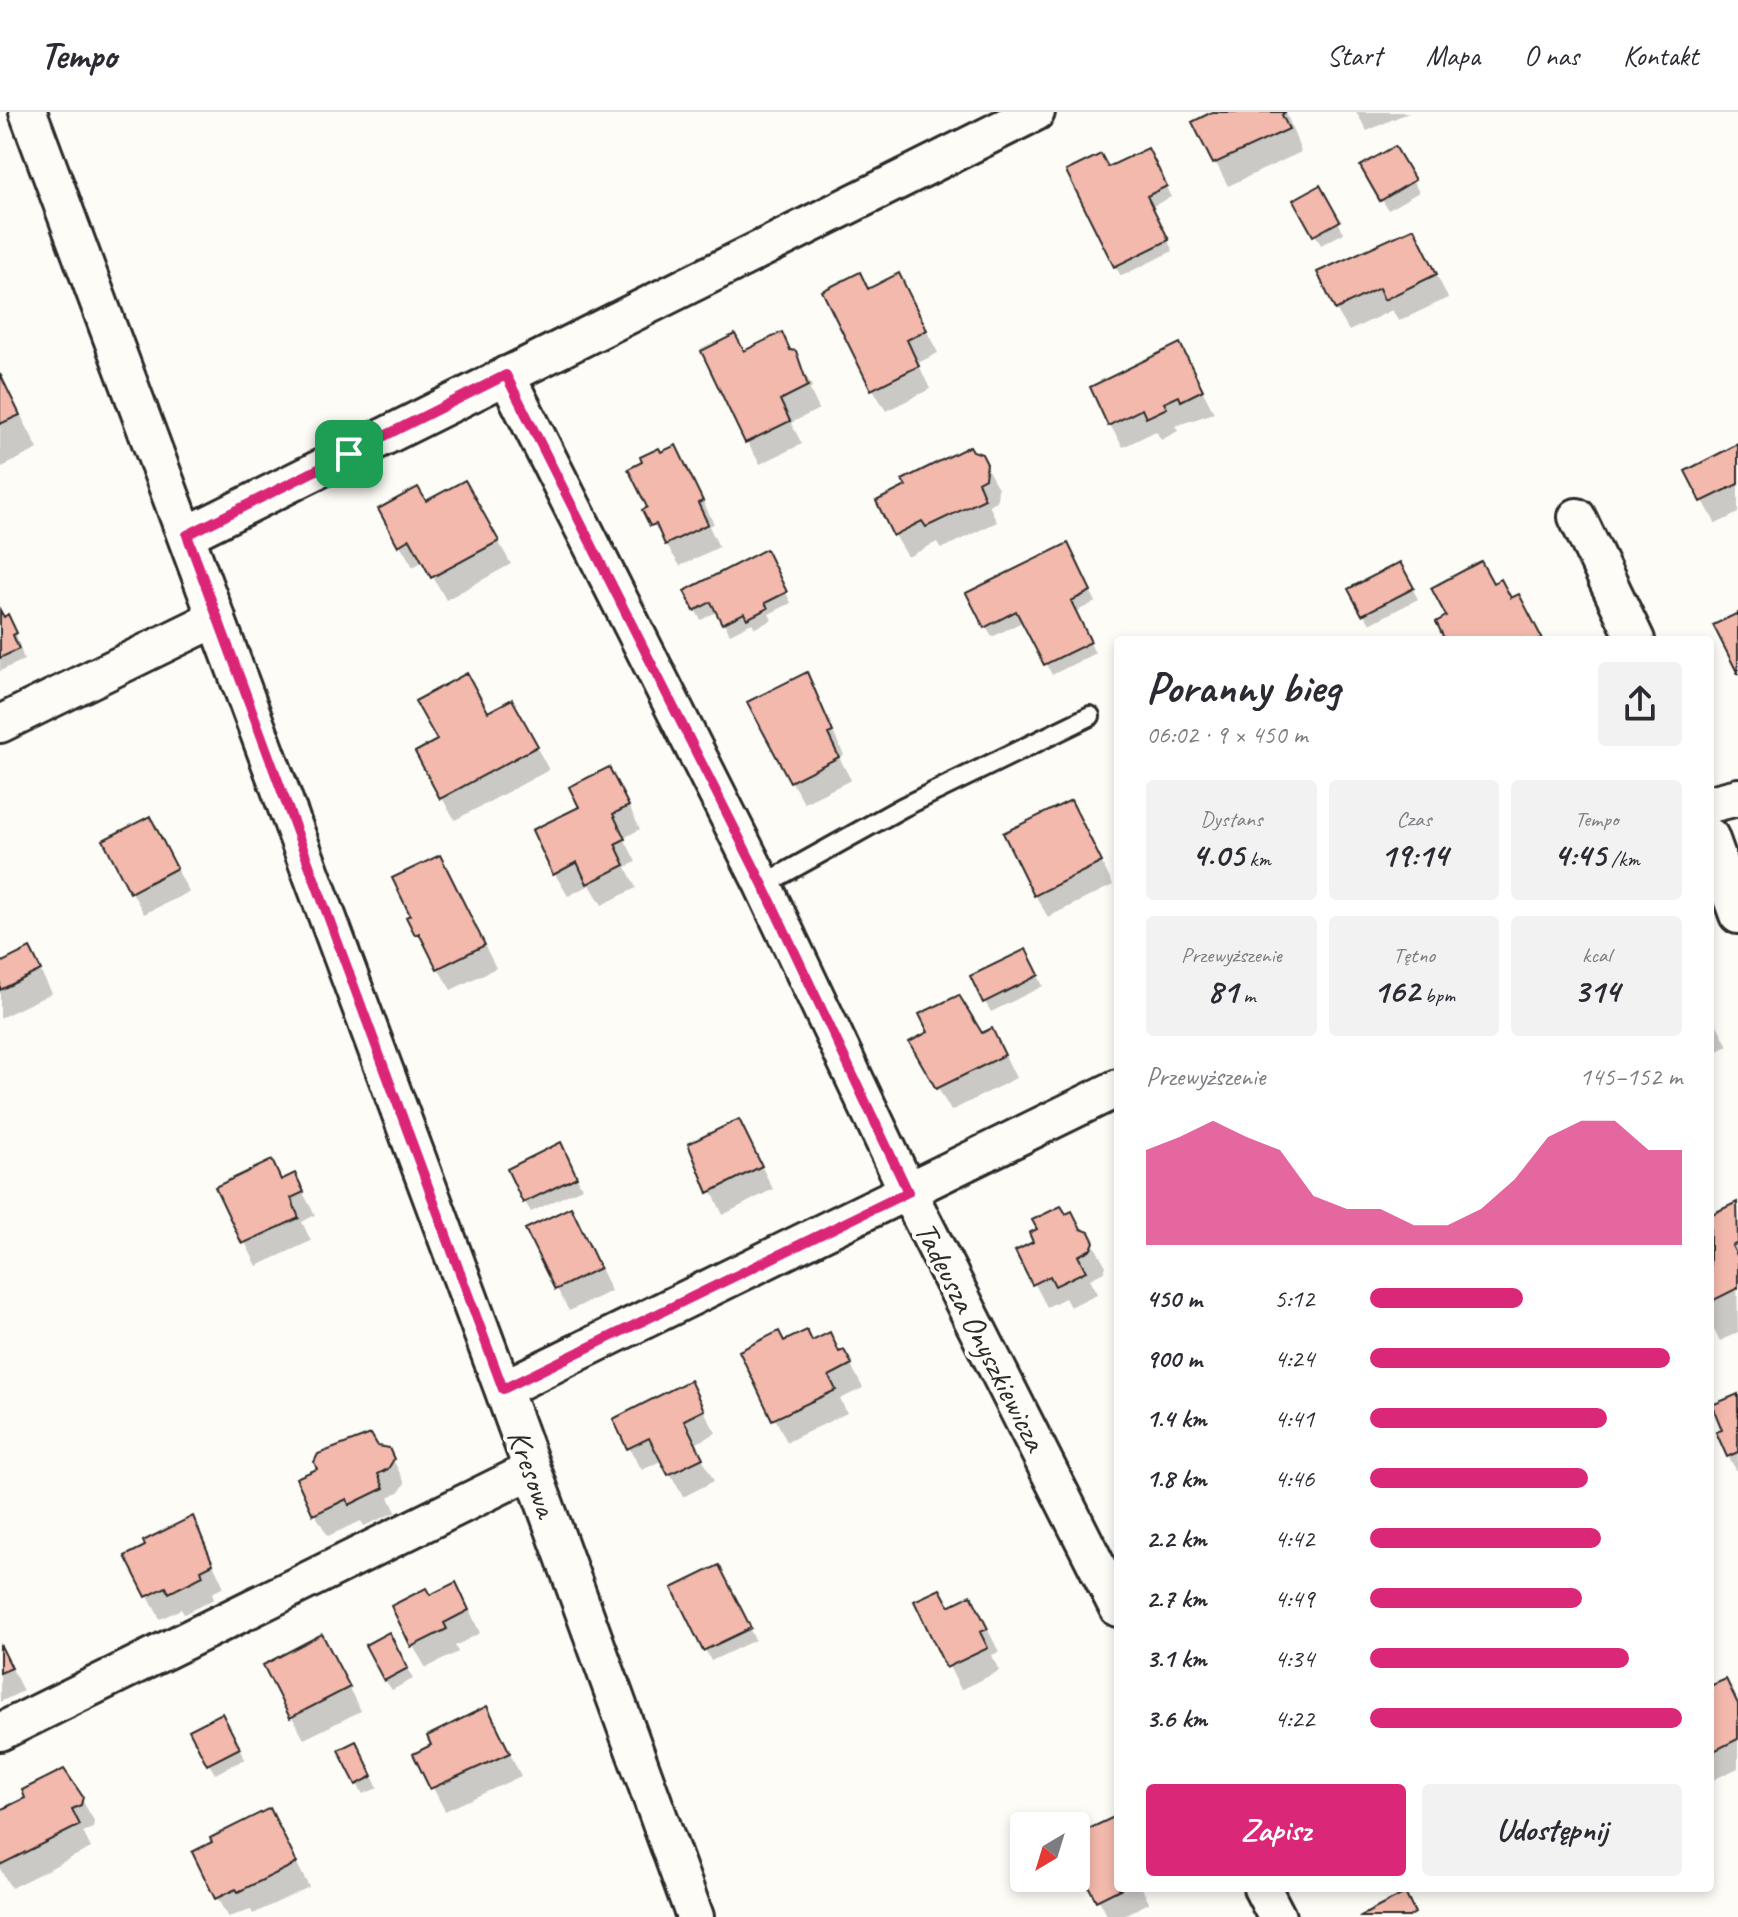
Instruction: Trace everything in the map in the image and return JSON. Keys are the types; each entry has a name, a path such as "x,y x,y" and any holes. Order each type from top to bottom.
{"street":[{"name":"Kresowa","path":"28,112 503,1389 695,1917"},
{"path":"187,535 1036,112"},
{"name":"Tadeusza Onyszkiewicza","path":"506,375 660,686 763,885 908,1192 1114,1600"},
{"path":"1577,517 1634,636"},
{"path":"0,724 217,618"},
{"path":"1714,803 1738,797"},
{"path":"1714,848 1738,915"},
{"path":"503,1389 1114,1090"},
{"path":"0,1732 532,1470"},
{"path":"1264,1892 1277,1917"}],"lane":[{"path":"763,885 903,807 1090,716"}],"building":[{"path":"1212,112 1285,112 1282,115 1289,129 1213,164 1192,122"},
{"path":"1395,146 1415,180 1380,201 1360,166"},
{"path":"1148,148 1167,186 1147,196 1169,240 1114,267 1066,171 1101,154 1108,167"},
{"path":"1320,185 1340,221 1313,236 1293,200"},
{"path":"1414,228 1437,274 1384,300 1379,288 1335,310 1317,272"},
{"path":"860,272 868,289 899,273 927,330 907,340 919,366 871,390 822,291"},
{"path":"782,332 790,350 796,351 808,386 780,400 790,421 745,443 701,351 735,334 744,351"},
{"path":"1180,343 1203,390 1181,401 1179,396 1164,403 1167,408 1146,418 1142,409 1108,426 1090,387"},
{"path":"0,374 20,415 0,424"},
{"path":"1738,444 1738,484 1701,502 1685,471"},
{"path":"676,445 703,501 698,503 708,524 665,545 656,524 650,526 642,510 647,507 628,469 642,462 640,457 659,448 661,452"},
{"path":"970,446 973,451 982,454 987,464 985,478 978,482 985,499 926,527 922,521 893,536 876,501 906,486 902,480"},
{"path":"465,480 499,541 431,578 410,539 398,546 378,509 418,487 426,501"},
{"path":"1068,543 1091,591 1071,601 1091,642 1044,665 1016,611 984,628 966,593"},
{"path":"766,549 787,592 765,603 768,608 747,619 744,613 722,624 711,602 694,611 684,591"},
{"path":"1481,561 1493,583 1501,579 1511,598 1519,594 1541,636 1443,636 1436,622 1446,616 1431,588"},
{"path":"1400,562 1414,588 1362,615 1348,589"},
{"path":"0,610 4,617 8,614 17,633 13,635 19,649 0,658"},
{"path":"1738,613 1738,674 1713,625"},
{"path":"807,672 833,732 828,734 839,757 790,782 747,702"},
{"path":"467,673 488,712 512,699 538,746 440,799 415,752 437,740 415,701"},
{"path":"609,767 629,806 613,814 625,839 615,844 625,865 587,884 577,862 553,875 532,830 579,807 569,787"},
{"path":"1071,800 1102,862 1034,896 1003,833"},
{"path":"150,816 177,868 130,893 103,840"},
{"path":"440,855 485,945 437,969 419,933 415,935 406,917 410,915 392,878"},
{"path":"30,948 41,970 0,990 0,963"},
{"path":"1026,949 1039,975 983,1003 970,976"},
{"path":"959,995 982,1033 992,1028 1005,1055 936,1089 909,1042 928,1032 919,1014"},
{"path":"739,1119 762,1166 708,1193 688,1144"},
{"path":"561,1142 577,1177 523,1203 507,1169"},
{"path":"272,1160 281,1180 295,1173 304,1192 291,1198 299,1218 242,1244 215,1187"},
{"path":"1737,1202 1738,1243 1732,1246 1738,1257 1738,1288 1714,1300 1714,1213"},
{"path":"1061,1206 1066,1214 1072,1211 1081,1229 1089,1232 1094,1242 1091,1249 1078,1256 1086,1271 1055,1286 1050,1276 1032,1285 1015,1251 1033,1242 1029,1233 1037,1229 1032,1220"},
{"path":"571,1207 600,1268 555,1290 525,1229"},
{"path":"807,1330 812,1341 830,1332 839,1352 844,1350 852,1364 829,1376 836,1390 772,1420 739,1351 779,1331 784,1341"},
{"path":"690,1380 704,1410 684,1420 703,1458 668,1475 649,1438 627,1449 613,1419"},
{"path":"1738,1394 1738,1452 1727,1457 1716,1432 1722,1430 1714,1404"},
{"path":"371,1434 378,1446 389,1448 394,1459 388,1469 378,1474 384,1488 349,1505 347,1499 313,1515 296,1478 317,1469 314,1462 318,1454"},
{"path":"193,1516 213,1564 201,1570 203,1576 169,1593 166,1587 146,1597 125,1556 145,1546 143,1541"},
{"path":"719,1565 751,1628 703,1651 672,1588"},
{"path":"456,1582 469,1610 444,1623 447,1629 411,1647 391,1606 426,1588 430,1595"},
{"path":"940,1589 949,1606 971,1595 988,1629 980,1632 988,1648 946,1668 914,1601"},
{"path":"389,1632 408,1668 384,1681 365,1645"},
{"path":"322,1634 350,1687 290,1718 263,1665"},
{"path":"0,1644 12,1668 0,1673"},
{"path":"1726,1679 1738,1704 1738,1739 1714,1751 1714,1684"},
{"path":"487,1706 510,1753 430,1789 413,1754 431,1745 427,1736"},
{"path":"222,1713 240,1748 207,1765 189,1730"},
{"path":"356,1741 373,1776 356,1785 338,1750"},
{"path":"64,1769 83,1797 81,1805 72,1809 80,1825 0,1865 0,1810 25,1798 22,1790"},
{"path":"270,1808 297,1863 238,1892 236,1889 215,1899 192,1852 212,1842 210,1838"},
{"path":"1114,1817 1114,1892 1096,1901 1090,1889 1090,1828"},
{"path":"1405,1893 1415,1913 1409,1917 1359,1917"}],"route":[{"path":"506,375 667,700 763,885 908,1192 503,1389 187,535 349,454 506,375"}]}
